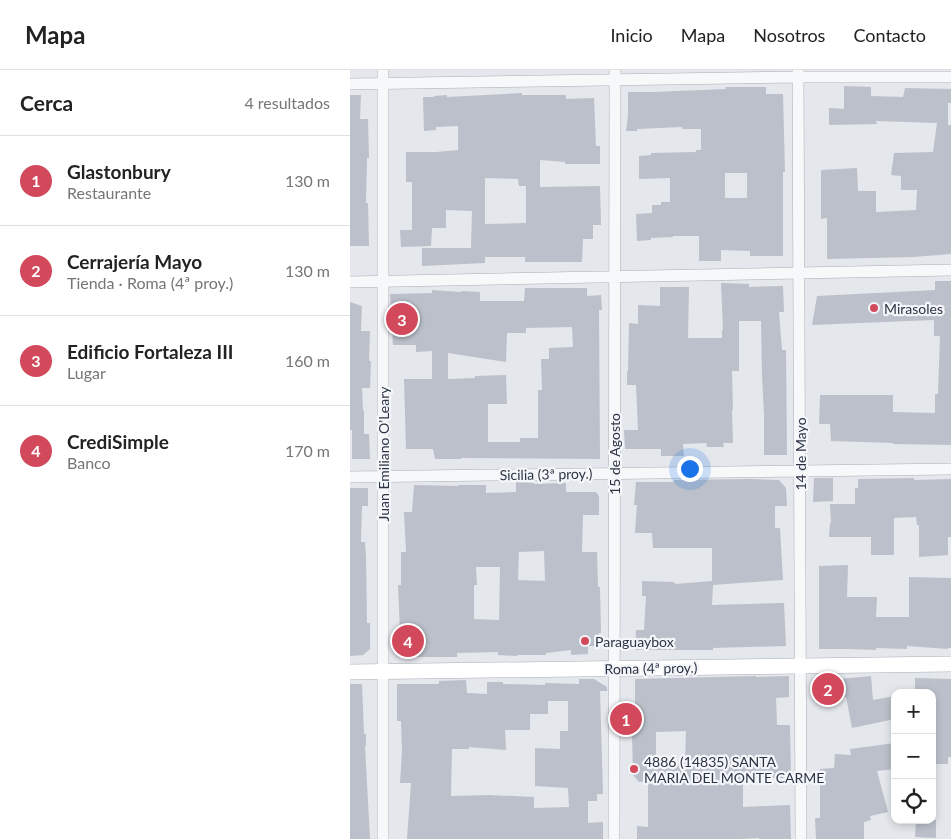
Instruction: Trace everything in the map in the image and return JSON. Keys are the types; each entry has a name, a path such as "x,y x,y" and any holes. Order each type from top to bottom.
{"street":[{"name":"Juan Emiliano O'Leary","path":"382,70 383,839"},
{"path":"350,84 615,75 798,73 951,77"},
{"name":"14 de Mayo","path":"798,73 801,839"},
{"name":"15 de Agosto","path":"614,839 615,75"},
{"path":"350,282 951,270"},
{"name":"Sicilia (3ª proy.)","path":"350,477 951,468"},
{"name":"Roma (4ª proy.)","path":"350,672 951,664"}],"building":[{"path":"844,86 871,87 871,96 903,97 905,88 951,89 951,103 948,103 948,125 951,125 951,254 827,259 827,218 821,219 821,170 857,168 858,191 876,191 876,212 916,210 917,190 901,190 901,176 891,175 894,153 933,152 937,123 876,121 877,124 829,125 829,108 844,109"},
{"path":"726,87 766,87 766,94 783,94 785,172 783,172 783,256 750,256 750,251 721,250 721,261 699,261 699,236 673,236 637,241 636,214 652,213 652,205 670,202 670,178 639,179 639,156 651,155 651,153 696,152 696,150 701,150 701,129 682,129 682,127 626,131 628,92 726,89","holes":["725,173 747,173 747,198 725,198"]},
{"path":"522,93 522,95 566,95 566,99 594,98 596,146 600,146 600,164 565,164 565,162 540,160 540,187 600,186 601,225 593,225 593,239 583,239 582,262 525,262 525,257 485,257 485,263 422,266 422,248 471,248 472,211 446,210 446,228 432,228 431,246 401,247 400,230 412,230 412,182 406,182 406,152 458,150 458,126 436,127 436,130 424,131 423,97 447,95 447,97","holes":["485,178 518,179 519,186 526,186 526,223 485,224"]},
{"path":"350,95 361,95 360,119 368,119 369,158 367,158 366,203 368,203 369,246 350,246"},
{"path":"935,281 951,281 951,445 831,441 830,424 819,424 820,395 893,395 893,412 935,413 935,394 938,394 940,336 934,336 934,320 812,325 817,296 935,290"},
{"path":"721,283 749,284 749,287 783,286 784,312 779,312 782,350 786,350 787,455 764,455 761,321 739,321 739,371 732,371 733,443 723,443 724,447 707,447 706,443 683,444 684,456 661,456 661,449 625,449 624,430 638,430 636,385 627,385 627,371 629,323 638,324 638,305 660,306 660,287 689,287 688,338 722,338"},
{"path":"525,288 587,288 587,296 601,295 602,310 599,310 600,459 435,459 433,449 406,449 404,379 432,379 432,351 416,352 416,345 393,345 390,294 432,293 432,290 461,291 480,292 480,301 524,301","holes":["572,327 573,347 549,348 549,359 541,359 542,390 538,390 538,438 520,438 520,442 488,442 488,404 507,404 506,375 448,379 448,353 506,362 507,333 526,333 526,328"]},
{"path":"350,302 362,306 361,331 370,331 370,388 362,388 364,434 369,434 370,459 352,459 352,430 350,430"},
{"path":"814,478 833,478 833,501 813,502"},
{"path":"914,478 914,480 951,479 951,537 948,537 948,555 919,557 919,525 917,525 916,517 894,518 894,555 871,555 871,537 829,537 831,523 830,504 855,504 855,488 858,488 858,479"},
{"path":"779,480 786,488 787,506 775,506 775,528 780,528 783,580 713,585 712,605 784,603 786,646 713,648 713,650 635,650 636,630 644,630 646,596 642,596 642,581 674,582 675,584 712,581 712,548 653,548 652,533 635,533 637,505 634,505 636,482"},
{"path":"516,482 534,484 566,483 566,492 596,492 599,496 599,515 583,515 582,552 597,552 601,633 599,633 599,646 588,646 588,654 571,655 571,650 546,653 546,655 498,655 498,652 457,653 457,657 406,657 398,649 398,633 400,633 398,585 401,585 401,552 406,552 404,512 412,512 414,485 486,485 486,493 516,492","holes":["544,551 545,581 518,580 519,552","476,567 500,567 499,620 474,619 474,585 477,585"]},
{"path":"350,488 368,488 368,506 362,506 361,542 365,542 367,623 370,623 370,649 363,655 350,656"},
{"path":"848,565 847,597 877,597 876,617 909,617 909,577 951,578 951,648 907,646 907,649 819,649 819,566"},
{"path":"789,676 789,697 776,698 777,725 790,725 791,778 743,778 743,807 790,805 791,839 637,839 637,826 648,827 648,781 639,782 633,775 632,732 630,732 632,703 635,703 635,679","holes":["686,731 685,763 656,763 656,732"]},
{"path":"871,676 873,700 891,697 891,720 852,728 846,697 826,698 826,701 817,702 816,681 820,678 839,677 839,679"},
{"path":"915,678 951,679 951,757 948,757 948,764 936,764 936,689 915,689"},
{"path":"579,679 594,679 607,687 607,691 600,691 603,794 597,794 597,801 588,801 588,823 603,822 603,839 407,839 411,783 400,783 402,751 401,721 397,721 397,684 439,684 439,681 466,680 467,693 487,694 487,682 545,685 545,683 579,684","holes":["548,701 568,701 568,731 560,731 560,749 535,748 535,786 568,788 569,807 534,808 534,797 451,796 452,749 469,749 469,747 506,750 505,730 530,730 530,714 548,714"]},
{"path":"350,684 362,684 370,839 350,839"},
{"path":"891,744 891,769 877,771 888,812 870,816 871,820 864,822 864,839 816,839 815,818 820,818 820,769 834,768 835,754 851,755 850,749"},
{"path":"916,824 936,824 936,838 915,837"}],"place":[{"name":"Mirasoles","path":"874,308"},
{"name":"Edificio Fortaleza III","path":"402,319"},
{"name":"CrediSimple","path":"408,641"},
{"name":"Paraguaybox","path":"585,641"},
{"name":"Cerrajería Mayo","path":"828,689"},
{"name":"Glastonbury","path":"626,719"},
{"name":"4886 (14835) SANTA MARIA DEL MONTE CARME","path":"634,769"}]}
